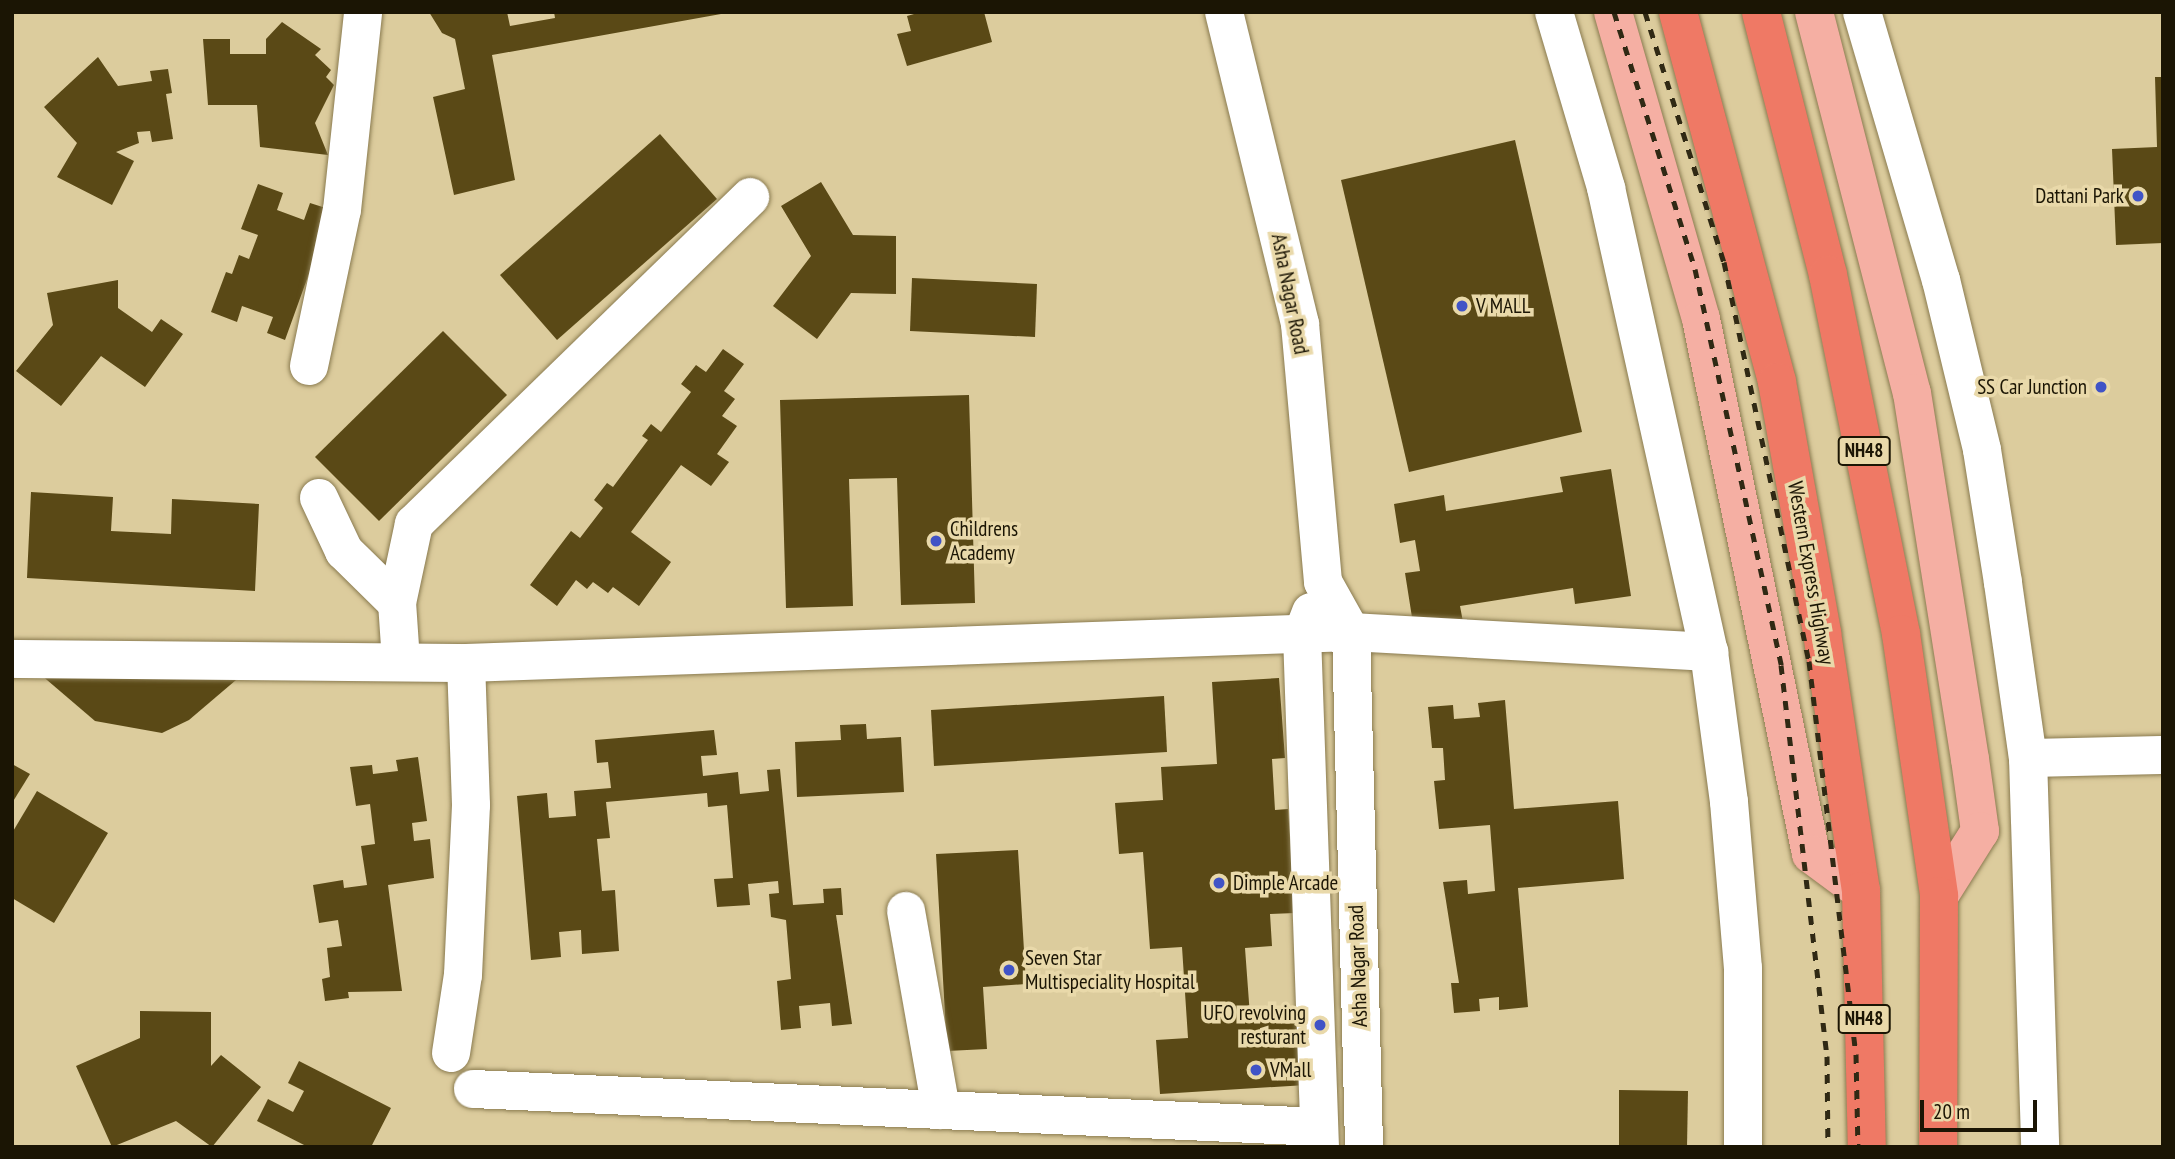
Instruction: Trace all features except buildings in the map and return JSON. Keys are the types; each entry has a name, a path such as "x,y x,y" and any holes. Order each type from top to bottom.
{"highway":[{"name":"Western Express Highway","path":"1678,12 1777,382 1822,633 1861,891 1867,1147"},
{"name":"NH48","path":"1761,12 1828,275 1895,604 1940,896 1938,1147"}],"main road":[{"path":"1613,12 1701,319 1811,853 1861,891"},
{"path":"1814,12 1912,393 1970,760 1980,831 1940,896"}],"street":[{"path":"309,366 342,210 363,12"},
{"name":"Asha Nagar Road","path":"1224,12 1300,324 1323,582 1351,632 1364,1147"},
{"path":"1555,12 1606,188 1709,652 1729,802 1743,968 1743,1147"},
{"path":"1861,12 1941,281 1982,450 2028,758 2040,1147"},
{"path":"401,662 397,603 414,524 750,197"},
{"path":"318,498 344,551 397,603"},
{"name":"Asha Nagar Road","path":"1320,1137 1302,635 1323,582"},
{"path":"12,659 466,663 1351,632 1709,652"},
{"path":"450,1054 463,975 471,806 466,663"},
{"path":"2028,758 2163,755"},
{"path":"905,911 941,1110"},
{"path":"473,1089 941,1110 1320,1137"}],"railway":[{"path":"1614,12 1695,269 1781,665 1827,1056 1828,1147"},
{"path":"1645,12 1724,262 1809,661 1856,1054 1858,1147"}],"place":[{"name":"Dattani Park","path":"2138,196"},
{"name":"V MALL","path":"1462,306"},
{"name":"SS Car Junction","path":"2101,387"},
{"name":"Childrens Academy","path":"936,541"},
{"name":"Dimple Arcade","path":"1219,883"},
{"name":"Seven Star Multispeciality Hospital","path":"1009,970"},
{"name":"UFO revolving resturant","path":"1320,1025"},
{"name":"VMall","path":"1256,1070"}]}
